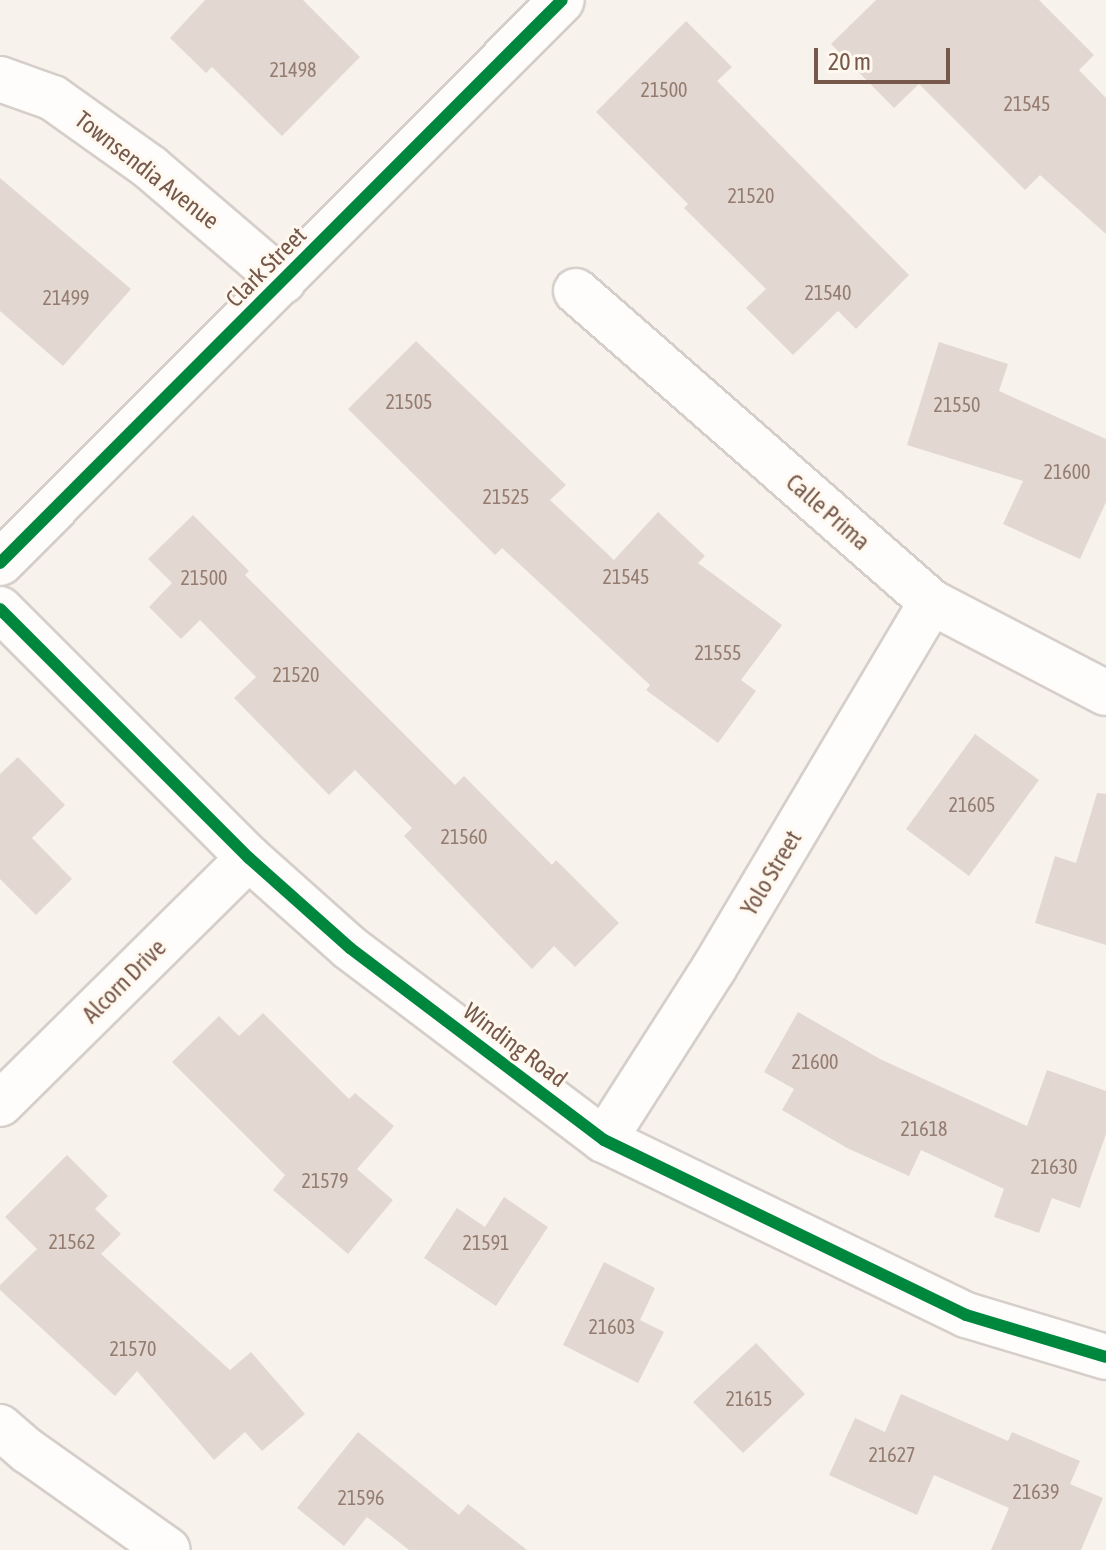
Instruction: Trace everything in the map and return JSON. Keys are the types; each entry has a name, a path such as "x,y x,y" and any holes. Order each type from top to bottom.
{"street":[{"name":"Clark Street","path":"0,563 562,0"},
{"name":"Townsendia Avenue","path":"0,79 53,98 151,168 283,281"},
{"name":"Calle Prima","path":"576,291 931,602 1106,693"},
{"name":"Yolo Street","path":"604,1140 714,968 931,602"},
{"name":"Winding Road","path":"0,609 249,858 350,948 604,1140 966,1315 1106,1357"},
{"name":"Alcorn Drive","path":"0,1104 249,858"},
{"path":"0,1427 28,1451 168,1550"}],"building":[{"path":"205,0 303,0 360,57 282,136 212,67 206,73 170,38"},
{"path":"876,0 1039,0 1094,55 1079,70 1106,98 1106,234 1040,175 1025,190 919,84 894,108 831,44"},
{"path":"686,21 732,67 717,81 909,275 856,329 838,311 793,355 746,308 766,289 684,208 688,204 596,112"},
{"path":"0,178 131,289 63,366 0,311"},
{"path":"416,341 566,485 550,500 614,560 658,512 705,556 698,563 782,625 741,680 756,691 718,743 646,690 650,685 502,548 495,555 348,409"},
{"path":"939,342 1008,364 999,391 1106,439 1106,502 1080,559 1003,524 1023,481 907,445"},
{"path":"193,515 249,571 245,575 455,785 464,776 552,865 556,860 619,923 575,967 554,946 532,969 404,836 412,828 355,770 329,795 234,698 256,677 200,620 181,639 149,607 172,583 148,559"},
{"path":"975,734 1039,780 969,876 906,829"},
{"path":"18,757 65,805 32,838 72,879 36,915 0,879 0,774"},
{"path":"1097,793 1106,794 1106,945 1035,923 1055,856 1076,863"},
{"path":"798,1012 880,1059 1027,1126 1047,1070 1106,1091 1106,1134 1080,1208 1052,1198 1039,1233 994,1217 1004,1189 921,1150 909,1176 847,1148 782,1110 794,1089 764,1072"},
{"path":"263,1013 349,1099 355,1093 394,1126 357,1169 393,1200 348,1254 273,1190 285,1175 172,1062 219,1016 239,1036"},
{"path":"67,1155 108,1196 95,1209 121,1234 101,1254 230,1370 251,1352 305,1414 262,1451 245,1432 214,1460 137,1371 115,1396 0,1290 0,1285 37,1249 5,1217"},
{"path":"504,1197 548,1227 496,1306 424,1258 457,1208 485,1227"},
{"path":"604,1262 655,1288 640,1320 664,1332 638,1383 563,1345"},
{"path":"756,1343 805,1394 743,1453 693,1402"},
{"path":"901,1394 1008,1441 1012,1432 1080,1461 1070,1484 1103,1498 1081,1550 991,1550 1009,1508 934,1475 917,1515 829,1475 855,1418 885,1432"},
{"path":"358,1432 459,1515 468,1504 527,1550 409,1550 367,1517 344,1546 297,1508"}],"cycle path":[{"path":"0,563 562,0"},
{"path":"0,609 249,858 350,948 604,1140 966,1315 1106,1357"}]}
